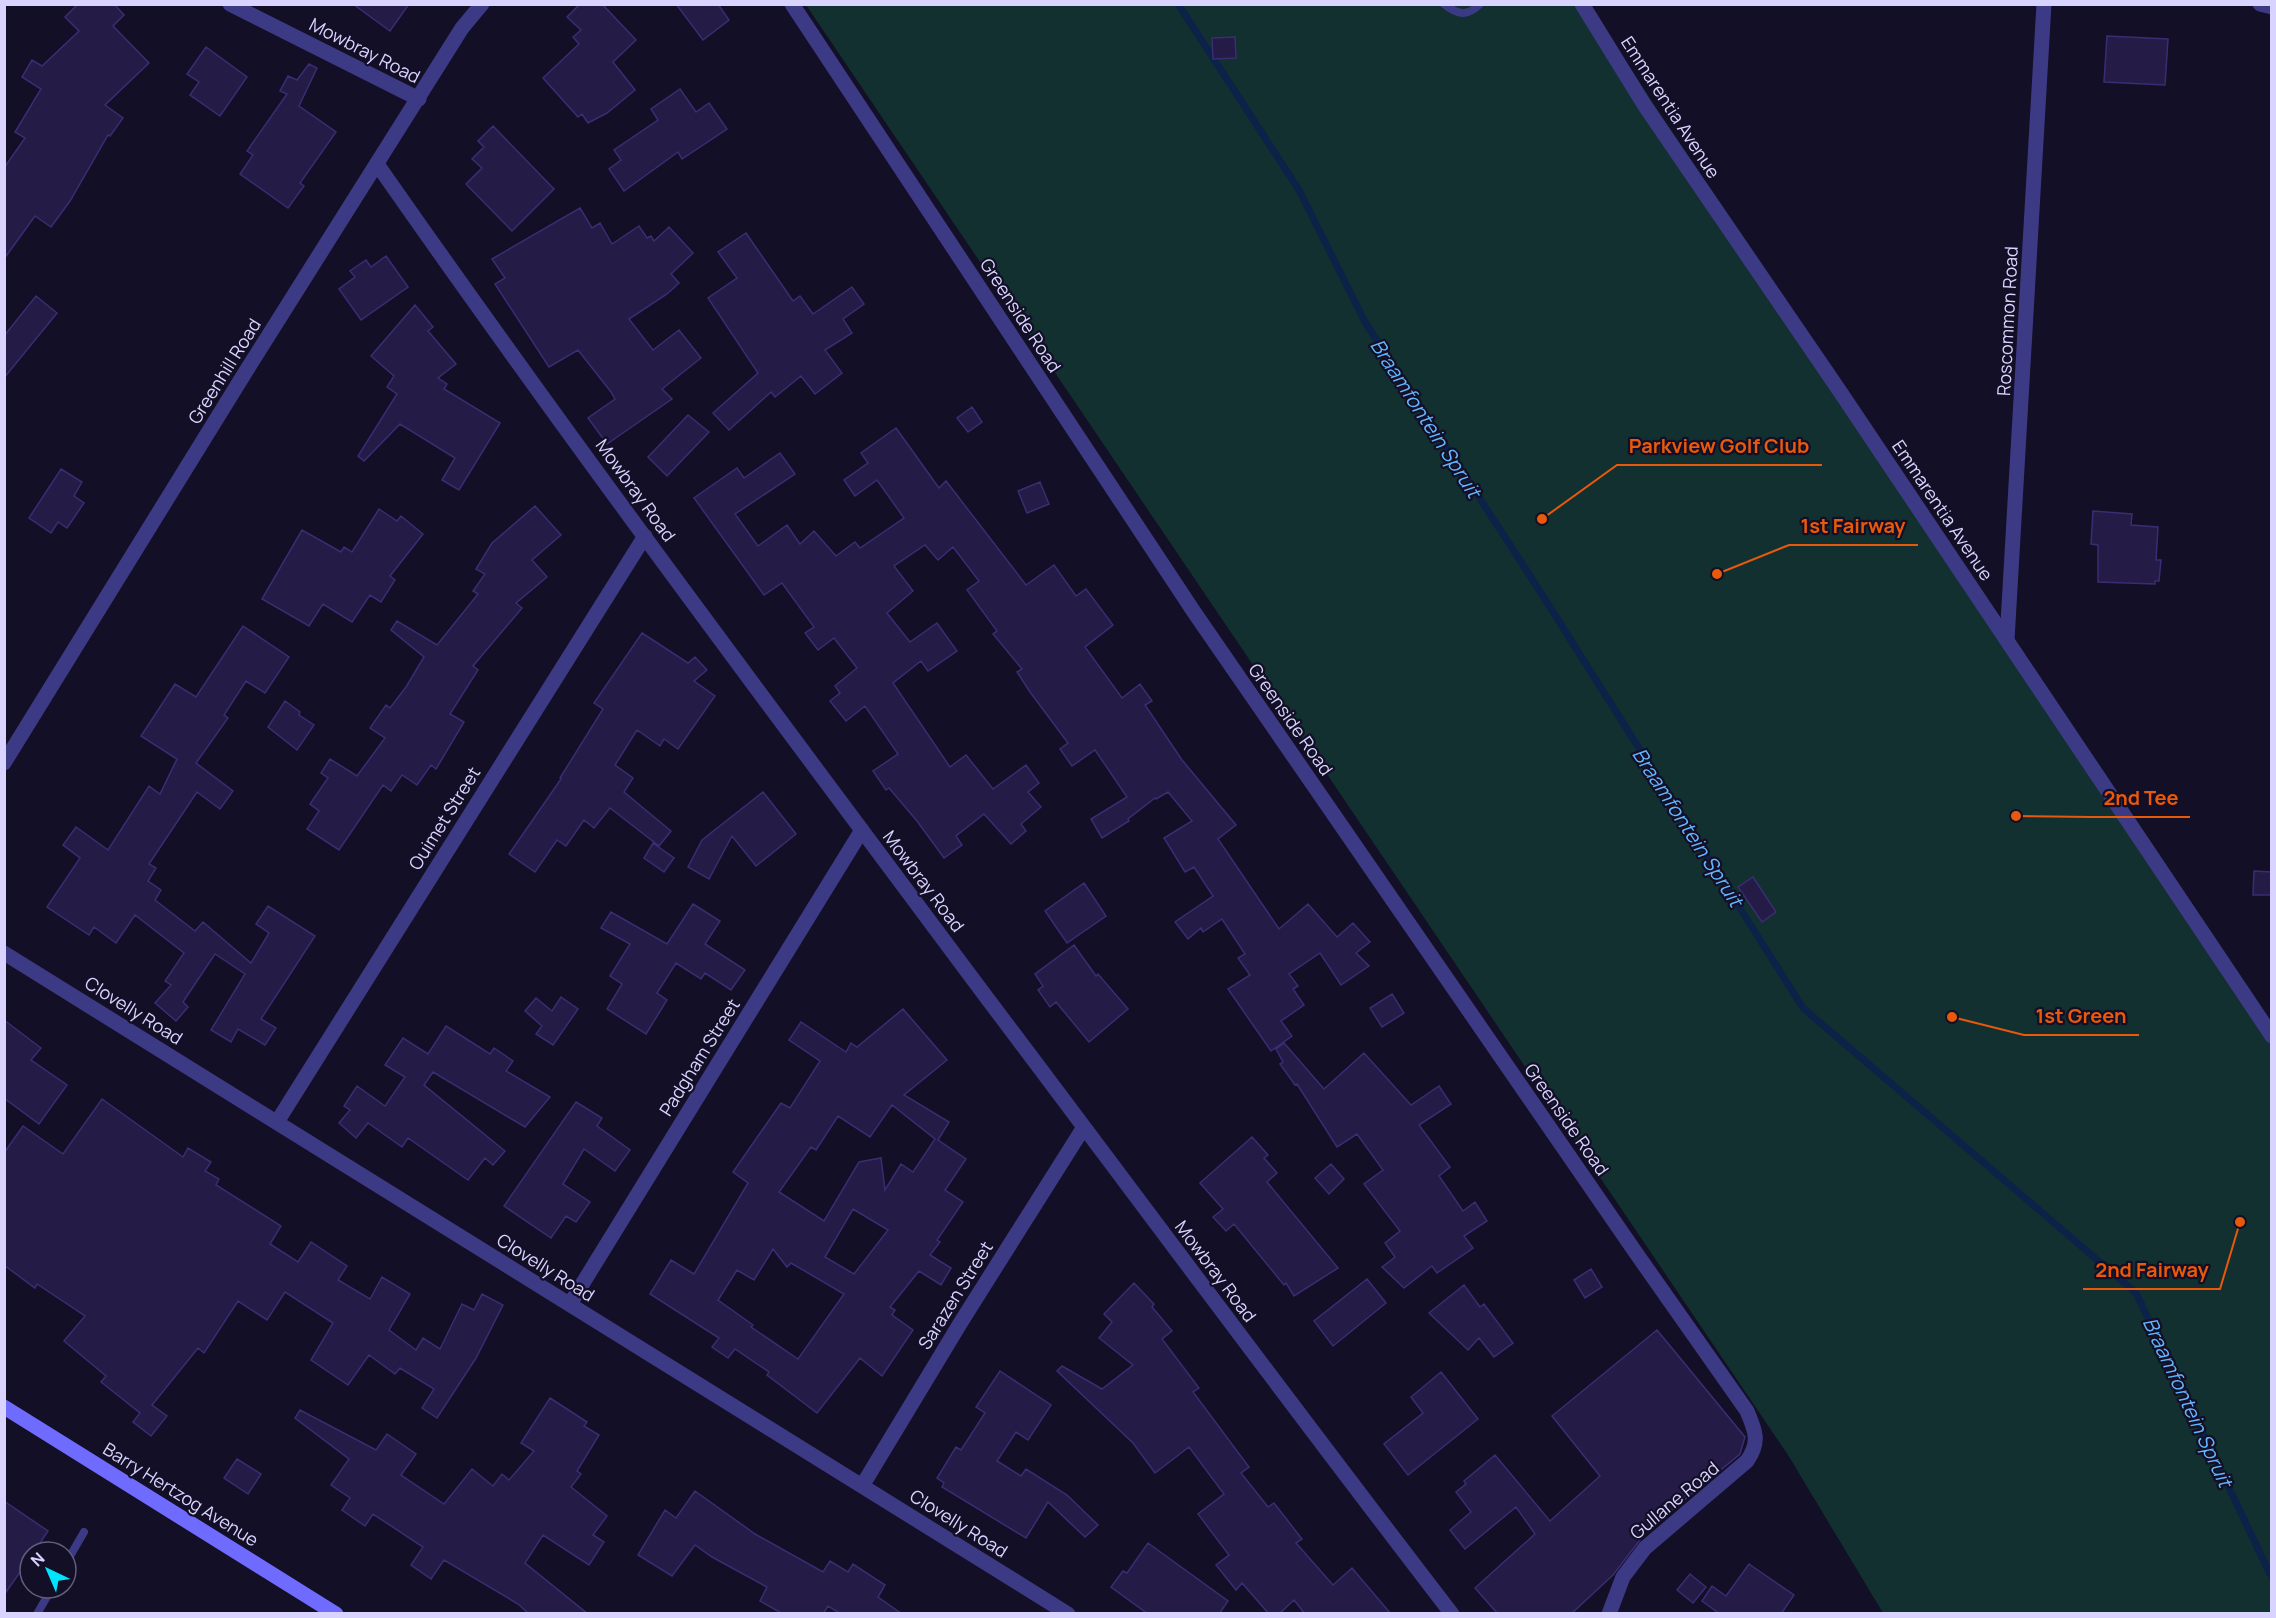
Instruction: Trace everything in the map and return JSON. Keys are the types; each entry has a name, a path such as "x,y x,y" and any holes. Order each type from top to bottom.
{"main road":[{"name":"Barry Hertzog Avenue","path":"4,1407 336,1614"}],"street":[{"name":"Mowbray Road","path":"230,4 418,99"},
{"name":"Greenhill Road","path":"4,763 243,376 462,28 482,4"},
{"name":"Greenside Road","path":"792,4 1194,612 1635,1253 1737,1395 1754,1426 1756,1443 1754,1451"},
{"name":"Emmarentia Avenue","path":"1582,4 1645,106 2007,640 2271,1036"},
{"name":"Roscommon Road","path":"2007,640 2044,4"},
{"path":"2260,4 2271,7"},
{"name":"Mowbray Road","path":"377,164 494,331 862,830 1312,1433 1452,1614"},
{"name":"Ouimet Street","path":"277,1122 645,536"},
{"name":"Padgham Street","path":"570,1304 862,830"},
{"name":"Clovelly Road","path":"4,953 1068,1614"},
{"name":"Sarazen Street","path":"862,1486 960,1322 1084,1126"},
{"name":"Gullane Road","path":"1610,1614 1623,1577 1644,1548 1739,1470 1754,1451"}],"lane":[{"path":"1444,4 1463,14 1472,12 1480,4"},
{"path":"78,1542 84,1532"},
{"path":"37,1614 45,1600"}],"green space":[{"path":"806,5 1588,5 2271,1034 2271,1613 1883,1613 1788,1455"}],"building":[{"path":"78,4 114,4 124,15 113,26 149,63 105,105 123,118 110,136 108,135 70,201 51,227 35,216 4,259 4,168 25,138 15,132 41,89 22,77 32,60 42,66 79,31 65,17"},
{"path":"353,4 409,4 390,31"},
{"path":"580,4 602,4 636,40 613,62 635,90 607,113 588,123 582,114 578,117 543,78 579,44 573,37 581,30 567,17"},
{"path":"676,4 718,4 729,20 703,40"},
{"path":"2107,36 2168,39 2165,85 2104,82"},
{"path":"1235,37 1236,58 1213,59 1212,38"},
{"path":"206,47 247,77 220,116 190,95 199,82 187,74"},
{"path":"309,64 317,68 299,106 336,132 300,183 304,186 288,208 240,174 253,155 247,151 287,94 280,91 288,76 297,80"},
{"path":"680,89 696,112 709,103 727,129 682,159 678,152 624,191 609,169 621,160 614,150 658,120 651,109"},
{"path":"493,126 554,189 512,231 466,184 482,168 472,159 484,147 478,141"},
{"path":"580,208 592,228 600,223 612,244 639,226 647,238 651,236 654,241 669,227 693,253 671,274 679,283 667,294 629,319 653,350 679,330 701,358 662,389 672,399 607,444 588,418 615,399 611,392 578,350 549,367 495,284 505,278 492,259"},
{"path":"746,233 793,301 800,296 813,314 852,287 864,304 843,319 852,333 825,350 842,373 815,394 801,376 775,397 771,392 729,430 713,413 758,373 708,298 737,278 718,252"},
{"path":"386,256 408,287 361,320 339,289 355,277 350,271 366,260 371,267"},
{"path":"36,296 57,313 4,378 4,336"},
{"path":"415,305 433,327 428,331 456,364 438,378 447,384 444,389 500,423 459,490 442,480 455,458 400,424 364,461 358,456 397,394 387,387 394,376 371,356"},
{"path":"972,407 982,422 968,432 957,418"},
{"path":"688,415 709,432 667,476 648,457"},
{"path":"896,428 939,488 946,481 1026,585 1054,565 1076,596 1086,589 1113,625 1085,647 1122,698 1140,684 1152,701 1145,705 1182,760 1236,825 1218,839 1279,929 1308,904 1337,937 1353,923 1370,942 1356,953 1369,966 1341,985 1320,953 1289,974 1298,986 1293,989 1304,1005 1281,1021 1292,1036 1271,1051 1228,989 1250,975 1238,958 1245,954 1222,919 1203,932 1201,928 1188,939 1175,922 1213,896 1194,867 1185,872 1164,838 1192,821 1168,792 1155,798 1128,819 1129,821 1102,838 1091,819 1127,797 1095,750 1072,766 1060,749 1068,743 1030,692 1017,672 1022,669 993,634 997,631 967,590 979,581 953,547 938,560 925,545 894,566 913,591 887,613 910,642 937,623 957,651 928,671 921,661 893,683 950,767 966,755 993,789 1026,765 1039,783 1028,792 1041,807 1021,824 1026,831 1011,844 984,814 956,836 962,845 944,858 917,821 889,788 886,790 873,771 898,754 865,706 846,721 830,701 840,693 835,686 857,668 834,638 818,650 805,633 814,627 782,583 764,595 694,498 737,468 744,478 780,453 795,474 735,514 758,546 787,525 800,544 814,531 836,556 855,542 860,548 904,518 877,480 855,496 844,480 868,463 861,453"},
{"path":"61,469 82,482 74,496 84,503 67,528 58,522 51,533 29,518"},
{"path":"1040,482 1049,504 1027,513 1018,491"},
{"path":"535,506 561,535 532,560 547,577 516,603 522,608 473,666 478,670 450,714 464,722 436,769 431,765 417,785 402,775 391,791 383,785 339,850 307,829 319,811 310,804 328,778 321,773 330,759 357,776 385,738 370,728 386,705 390,708 406,687 424,657 391,630 397,621 437,645 478,594 473,591 485,574 476,569 492,543"},
{"path":"379,509 397,521 401,516 423,534 390,576 395,580 381,602 370,595 352,622 323,604 309,626 262,599 302,530 341,552 344,547 352,552"},
{"path":"2093,511 2132,514 2131,525 2158,527 2156,560 2161,560 2159,581 2155,581 2155,584 2098,582 2098,545 2091,544"},
{"path":"243,626 289,657 265,693 246,681 224,715 228,718 196,763 233,791 220,809 197,792 149,864 156,868 148,881 161,890 155,900 195,931 203,922 251,963 269,933 256,924 268,906 315,936 261,1019 276,1028 265,1045 238,1029 231,1042 211,1030 245,974 215,954 183,1002 188,1007 176,1021 155,1003 171,985 165,981 184,953 135,915 116,943 94,927 89,935 47,907 80,858 63,845 76,827 108,850 149,786 160,794 177,759 141,736 175,684 196,697"},
{"path":"642,633 688,663 695,657 707,670 694,681 715,696 678,749 664,739 660,746 637,730 615,765 633,778 624,792 671,831 659,846 610,808 594,828 584,820 566,846 557,840 535,872 509,854 561,779 603,709 594,703"},
{"path":"285,701 300,712 299,715 314,725 297,750 268,727"},
{"path":"763,792 796,834 756,866 732,836 709,879 688,867 702,840"},
{"path":"653,843 674,858 664,872 644,858"},
{"path":"2254,871 2271,872 2271,895 2253,895"},
{"path":"1753,877 1776,912 1762,922 1738,887"},
{"path":"1084,883 1106,916 1067,943 1045,911"},
{"path":"693,904 720,921 705,944 745,970 731,990 705,973 701,979 676,963 657,993 667,1000 646,1034 607,1009 622,984 610,976 630,944 601,928 611,912 667,944"},
{"path":"1074,945 1096,976 1098,974 1128,1009 1089,1042 1056,1002 1050,1007 1038,990 1043,986 1035,974"},
{"path":"1392,994 1404,1013 1382,1027 1370,1008"},
{"path":"561,997 578,1009 553,1045 536,1034 542,1026 525,1011 536,998 552,1011"},
{"path":"903,1009 947,1060 904,1095 949,1122 938,1140 966,1159 945,1190 963,1202 937,1240 940,1242 930,1255 951,1268 941,1285 919,1271 890,1307 895,1310 892,1315 913,1330 882,1376 860,1358 817,1413 767,1375 769,1372 735,1349 728,1358 712,1347 719,1338 650,1294 671,1260 694,1274 748,1183 733,1172 781,1103 790,1108 820,1061 789,1040 801,1022 846,1052 851,1043 857,1047","holes":["892,1105 935,1139 913,1172 901,1164 885,1190 881,1158 859,1162 824,1221 779,1192 811,1147 816,1150 838,1116 870,1137","853,1209 888,1230 854,1274 825,1257","773,1249 787,1267 791,1263 844,1294 798,1359 751,1327 753,1325 718,1300 737,1270 754,1280"]},
{"path":"4,1020 41,1048 31,1060 67,1085 39,1124 4,1098"},
{"path":"446,1026 490,1054 494,1048 513,1061 506,1071 550,1097 525,1127 433,1072 424,1085 505,1151 493,1165 485,1158 468,1180 408,1138 402,1147 368,1123 356,1138 339,1123 350,1110 344,1106 357,1086 385,1106 405,1077 385,1065 403,1038 428,1054"},
{"path":"1284,1043 1324,1089 1364,1053 1411,1105 1439,1086 1451,1104 1419,1125 1450,1167 1439,1176 1463,1211 1475,1202 1487,1221 1464,1236 1473,1248 1437,1273 1432,1266 1404,1288 1382,1267 1395,1257 1385,1243 1400,1231 1364,1184 1383,1170 1357,1134 1337,1147 1297,1084 1295,1085 1280,1064 1283,1062 1276,1049"},
{"path":"102,1099 183,1157 188,1148 211,1162 205,1171 219,1179 216,1185 281,1226 270,1244 298,1262 311,1242 347,1266 338,1280 370,1299 382,1277 410,1294 389,1330 416,1350 423,1338 440,1349 462,1304 474,1310 482,1294 503,1305 476,1358 437,1418 422,1408 434,1389 400,1368 395,1374 369,1355 348,1385 311,1360 333,1323 285,1292 267,1320 238,1301 204,1353 198,1348 152,1405 167,1416 151,1436 133,1422 140,1413 101,1382 106,1376 64,1341 85,1316 37,1284 35,1288 4,1265 4,1153 23,1126 63,1154"},
{"path":"576,1102 602,1118 597,1126 630,1150 615,1171 584,1149 563,1184 590,1202 576,1222 566,1216 551,1238 504,1206"},
{"path":"1252,1137 1268,1155 1264,1158 1277,1173 1267,1182 1338,1268 1294,1296 1286,1283 1284,1285 1234,1224 1226,1231 1213,1217 1223,1209 1200,1183"},
{"path":"1331,1164 1344,1179 1329,1194 1315,1178"},
{"path":"1591,1269 1602,1287 1585,1298 1574,1280"},
{"path":"1367,1279 1386,1303 1333,1346 1314,1321"},
{"path":"1134,1283 1154,1304 1152,1307 1172,1331 1162,1339 1199,1388 1193,1392 1249,1467 1241,1473 1268,1507 1274,1503 1302,1539 1296,1543 1333,1585 1352,1568 1391,1614 1305,1614 1294,1600 1279,1614 1269,1614 1242,1583 1236,1590 1216,1565 1229,1555 1198,1514 1224,1494 1189,1447 1155,1473 1133,1443 1057,1371 1062,1366 1102,1389 1133,1365 1099,1338 1112,1322 1104,1314"},
{"path":"1464,1285 1480,1307 1484,1304 1513,1343 1494,1357 1479,1338 1468,1350 1429,1313"},
{"path":"1657,1330 1745,1437 1740,1454 1638,1538 1640,1540 1613,1575 1571,1614 1498,1614 1475,1588 1535,1534 1516,1507 1465,1549 1450,1530 1471,1512 1456,1492 1466,1484 1464,1481 1495,1455 1550,1521 1600,1476 1552,1416"},
{"path":"1000,1371 1051,1405 1028,1440 1016,1432 997,1461 1021,1476 1026,1469 1067,1495 1098,1525 1085,1537 1048,1502 1026,1538 942,1487 944,1483 937,1478 956,1447 961,1450 985,1413 976,1407"},
{"path":"1441,1372 1478,1419 1408,1475 1384,1444 1423,1413 1411,1397"},
{"path":"550,1398 587,1422 584,1426 599,1435 577,1471 581,1474 571,1487 607,1516 593,1535 604,1542 589,1565 543,1535 525,1563 588,1614 529,1614 518,1604 444,1560 431,1579 411,1565 423,1547 373,1514 365,1526 342,1510 350,1498 331,1485 349,1459 295,1418 300,1410 376,1450 387,1434 416,1454 401,1475 444,1504 472,1469 493,1486 502,1474 509,1480 534,1451 521,1443"},
{"path":"237,1459 261,1474 248,1494 224,1478"},
{"path":"695,1491 755,1534 823,1572 830,1561 848,1572 853,1564 885,1585 878,1597 902,1614 841,1614 828,1606 823,1614 783,1614 760,1601 767,1587 695,1545 672,1576 638,1555 665,1510 676,1518"},
{"path":"4,1501 48,1531 42,1540 18,1540 18,1575 4,1595"},
{"path":"1148,1543 1228,1601 1219,1614 1148,1614 1111,1587 1123,1571 1127,1573"},
{"path":"1749,1564 1794,1595 1781,1614 1720,1614 1702,1601 1712,1586 1726,1596"},
{"path":"1690,1574 1706,1587 1693,1603 1677,1590"}],"waterway":[{"name":"Braamfontein Spruit","path":"1178,4 1299,190 1365,322 1536,585 1803,1008 2136,1293 2272,1578"}],"place":[{"name":"Parkview Golf Club","path":"1542,519"},
{"name":"1st Fairway","path":"1717,574"},
{"name":"2nd Tee","path":"2016,816"},
{"name":"1st Green","path":"1952,1017"},
{"name":"2nd Fairway","path":"2240,1222"}]}
